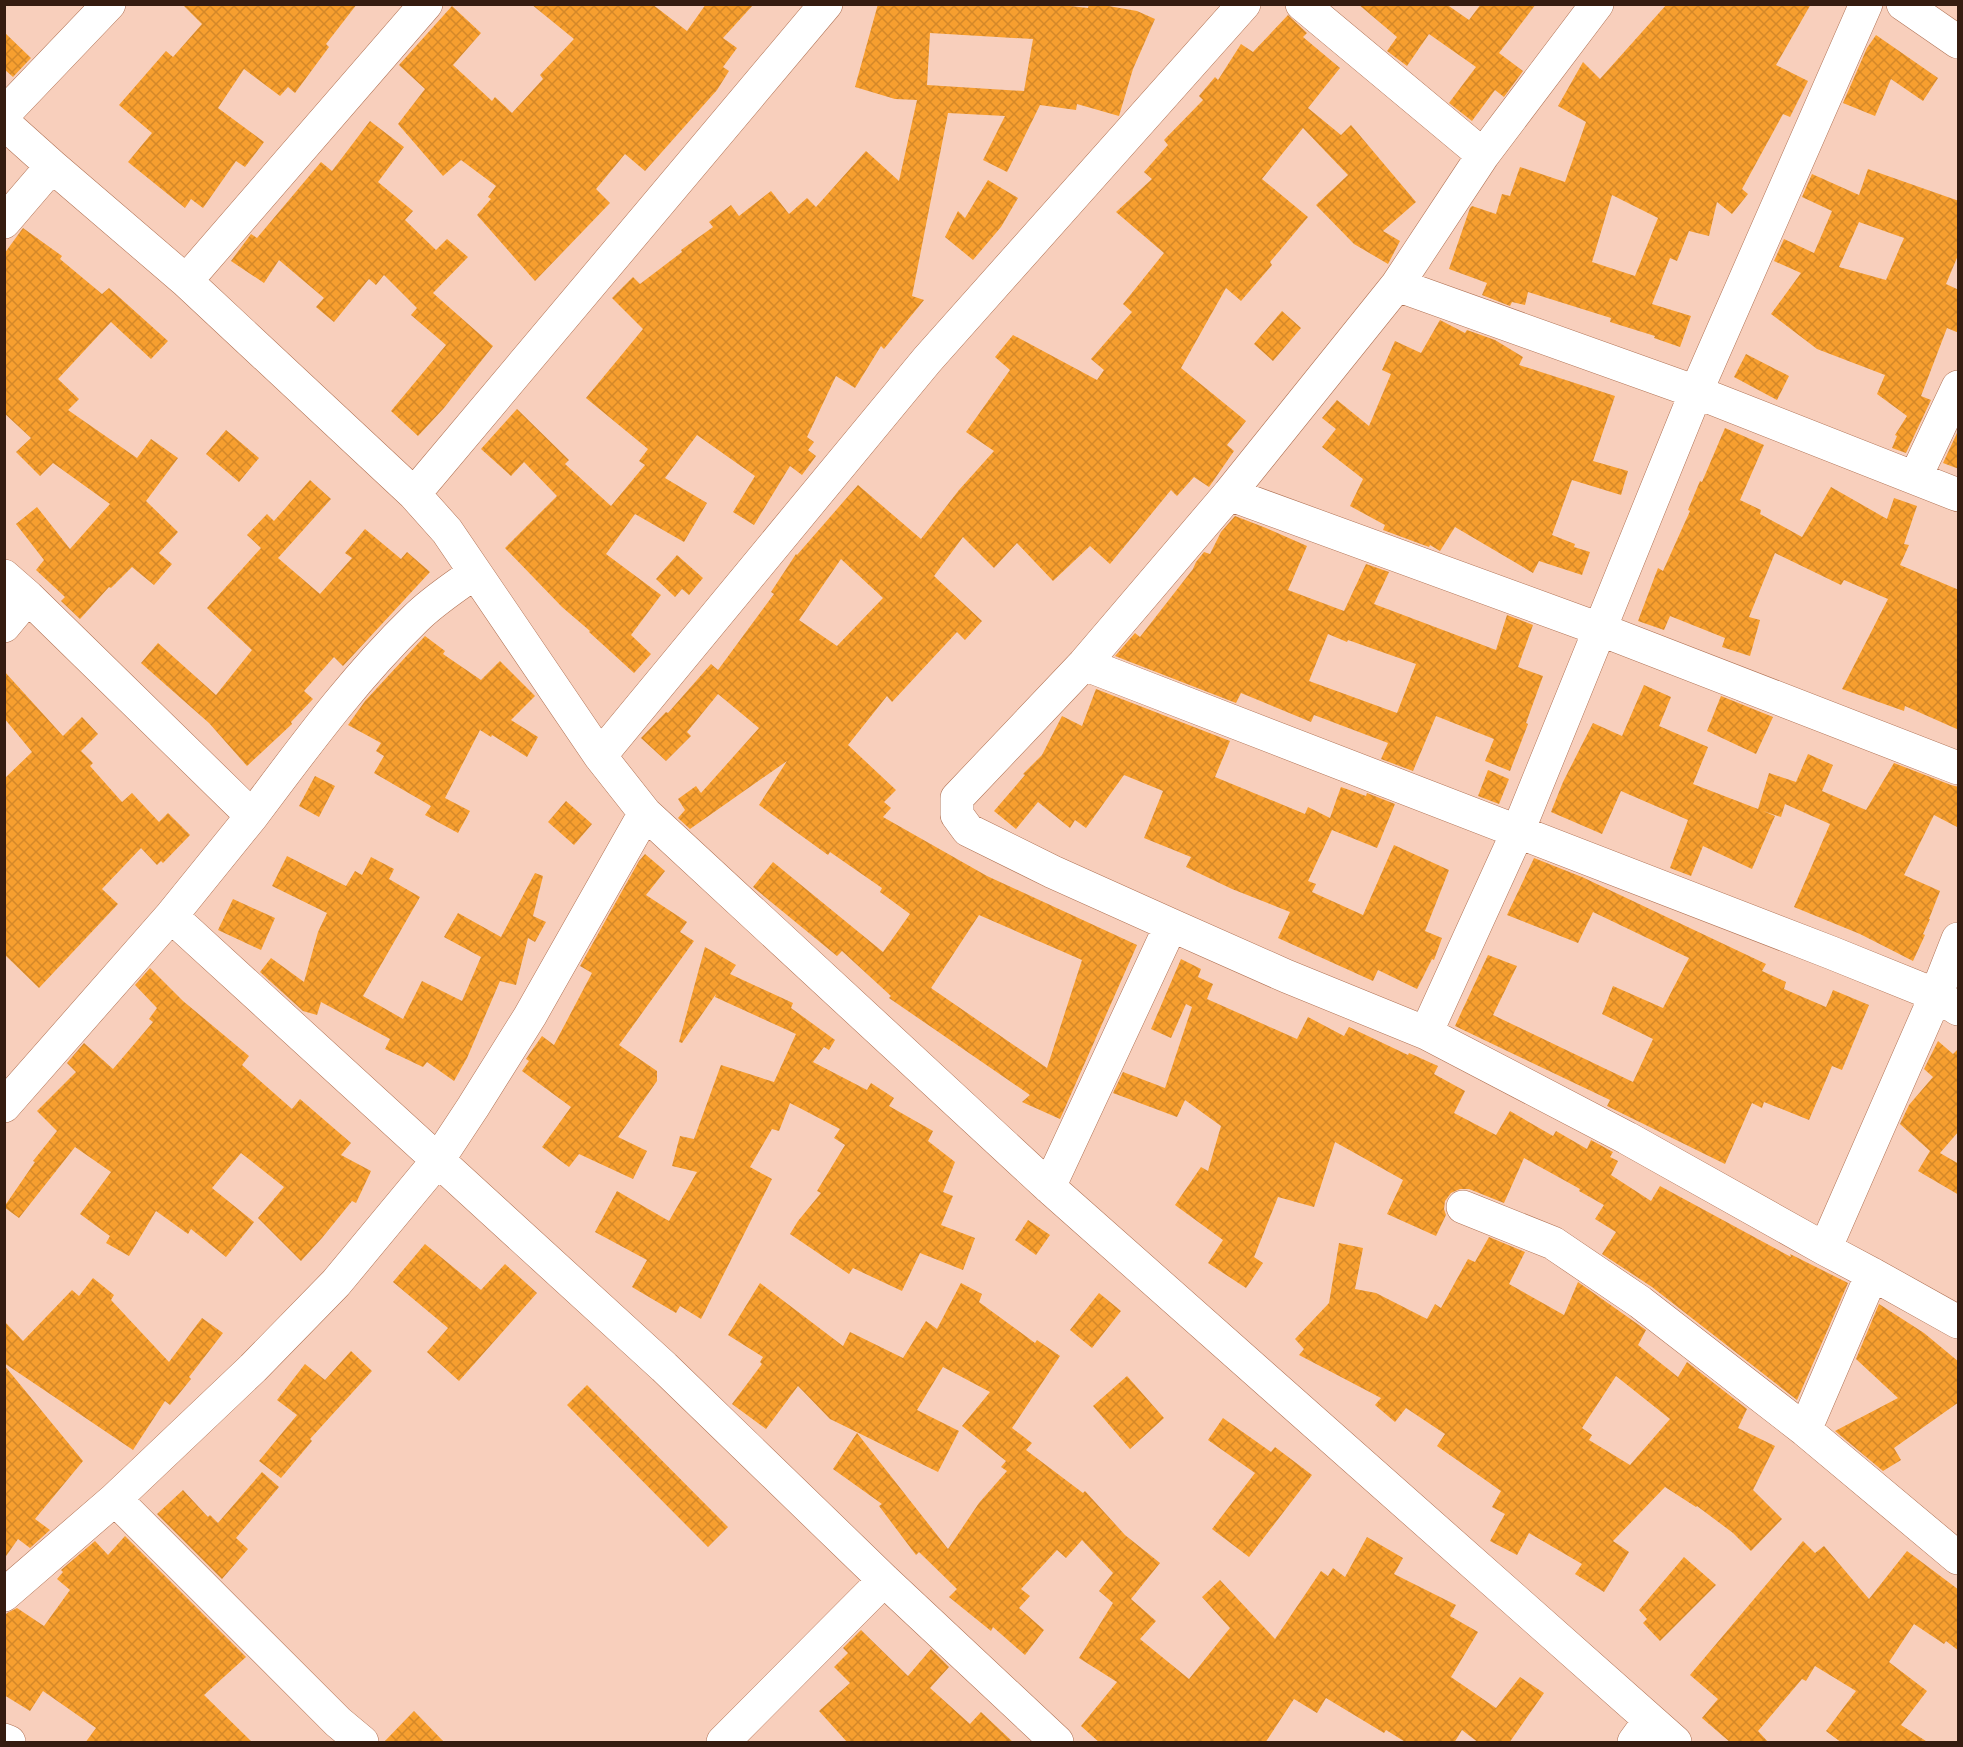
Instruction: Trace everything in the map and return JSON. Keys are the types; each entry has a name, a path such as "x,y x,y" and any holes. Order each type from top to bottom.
{"street":[{"path":"4,114 109,4"},
{"path":"186,281 426,4"},
{"path":"414,494 826,4"},
{"path":"600,756 927,360 1244,4"},
{"path":"1302,4 1484,155"},
{"path":"1597,4 1484,155 1397,285 1229,494 1084,664 957,798 957,815 968,830 1053,872 1286,976 1426,1033 1627,1138 1825,1250 1959,1322"},
{"path":"1426,1033 1518,831 1696,392 1866,4"},
{"path":"1916,8 1959,42"},
{"path":"4,123 186,281 414,494 447,531 600,756 645,813 1642,1731 1675,1743"},
{"path":"4,222 52,166"},
{"path":"1397,285 1696,392 1959,495"},
{"path":"1915,478 1959,387"},
{"path":"1229,494 1599,629 1959,768"},
{"path":"4,1106 171,916 366,670 417,616 474,573"},
{"path":"4,626 16,586 252,816"},
{"path":"1084,664 1832,953 1947,1002"},
{"path":"4,1595 115,1499 253,1368 336,1283 438,1160 474,1107 530,1016 645,813"},
{"path":"171,916 664,1367 884,1580 1057,1743"},
{"path":"1049,1187 1172,925"},
{"path":"1825,1250 1947,1002 1959,939"},
{"path":"1463,1208 1567,1250 1640,1302 1805,1430 1959,1558"},
{"path":"1805,1430 1872,1274"},
{"path":"115,1499 338,1722 362,1743"},
{"path":"723,1743 884,1580"},
{"path":"4,1740 9,1743"}],"building":[{"path":"182,4 357,4 326,44 329,47 295,93 288,87 280,96 244,69 218,108 264,142 245,167 236,161 203,208 191,199 185,208 128,162 152,133 119,105 166,51 173,57 202,24"},
{"path":"531,4 652,4 687,31 706,4 754,4 723,38 737,48 723,67 729,71 717,90 645,171 625,154 596,189 610,203 535,281 477,215 491,199 488,197 496,186 461,160 443,176 398,124 425,89 399,65 452,6 481,33 453,65 492,101 495,97 512,113 543,79 540,75 574,39"},
{"path":"878,4 1053,4 1088,8 1089,4 1097,4 1137,11 1155,19 1133,69 1119,116 1077,104 1076,110 1040,105 1007,172 983,160 1005,116 948,113 912,296 924,300 884,349 881,346 855,388 836,376 807,437 814,442 808,450 816,456 802,475 790,466 754,525 733,512 755,476 697,435 665,478 707,503 684,542 635,514 606,554 661,595 631,635 651,654 634,673 562,607 505,548 557,496 524,462 511,476 481,449 517,409 569,460 565,464 611,506 645,465 639,461 648,449 586,398 643,329 612,298 633,277 640,284 682,252 681,250 713,227 709,222 731,205 739,216 771,191 789,214 807,198 816,207 866,151 899,181 917,100 895,99 855,87","holes":["930,33 1033,39 1024,91 927,85"]},
{"path":"1358,4 1446,4 1469,20 1481,4 1536,4 1499,53 1523,71 1504,97 1495,90 1472,121 1449,103 1476,67 1429,34 1407,66 1387,51 1397,37"},
{"path":"1667,4 1811,4 1776,65 1808,81 1790,117 1783,114 1742,189 1748,194 1732,214 1717,202 1709,236 1689,231 1677,261 1670,258 1652,304 1691,316 1680,347 1654,338 1655,336 1610,322 1611,318 1528,292 1525,305 1512,302 1510,306 1482,295 1487,283 1449,269 1470,208 1472,206 1496,214 1502,194 1510,196 1520,167 1565,182 1586,122 1558,106 1583,62 1600,79","holes":["1612,195 1658,218 1635,276 1592,262"]},
{"path":"1288,15 1307,33 1303,37 1340,68 1308,108 1341,135 1351,125 1416,202 1383,231 1400,241 1388,264 1354,244 1316,205 1348,175 1303,128 1262,179 1308,217 1241,301 1226,288 1181,368 1246,421 1227,445 1234,451 1209,487 1194,477 1177,496 1171,490 1110,564 1090,546 1053,581 1017,543 994,568 963,537 934,576 982,621 965,640 957,632 892,702 887,696 848,745 896,790 884,802 891,808 883,817 987,876 1137,945 1060,1119 1022,1102 1030,1095 889,998 891,996 842,951 837,956 753,887 773,862 883,952 910,914 880,892 882,888 830,852 828,855 759,805 787,761 690,829 678,818 685,810 678,799 696,786 701,793 759,728 718,694 687,732 691,736 666,761 641,738 666,712 668,713 711,664 718,670 774,594 771,592 796,554 858,485 921,539 959,490 994,451 966,432 1010,370 995,357 1013,335 1097,380 1104,370 1091,359 1132,312 1123,304 1164,253 1116,212 1152,179 1144,172 1168,145 1164,140 1203,100 1199,96 1215,77 1218,80 1241,44 1253,52","holes":["841,559 883,598 837,646 799,620","979,915 1082,960 1047,1068 931,988"]},
{"path":"4,32 31,58 13,77 4,69"},
{"path":"1876,35 1938,78 1923,101 1891,79 1875,116 1843,103 1867,48"},
{"path":"370,121 404,147 378,182 413,211 405,220 436,250 447,239 468,257 433,293 493,346 444,408 418,436 391,411 446,345 411,315 417,308 384,275 376,285 369,279 334,322 316,307 324,298 279,260 264,283 231,261 251,234 257,238 321,162 332,171"},
{"path":"1868,169 1959,201 1959,253 1946,284 1959,290 1959,333 1947,328 1921,396 1931,400 1906,453 1892,448 1897,436 1895,435 1907,416 1877,394 1885,375 1817,349 1771,314 1801,273 1774,261 1784,239 1814,253 1832,211 1802,197 1812,174 1859,195","holes":["1859,222 1904,238 1886,280 1839,267"]},
{"path":"988,180 1018,198 1001,227 973,260 945,237 958,211 965,218"},
{"path":"23,228 62,256 60,259 102,294 109,288 168,341 151,359 111,322 58,379 79,399 68,410 137,458 151,439 178,458 146,501 178,532 159,553 172,564 154,585 132,567 111,588 109,587 80,619 61,601 65,597 36,570 44,560 16,524 37,507 70,549 110,504 53,463 40,476 16,452 31,438 4,413 4,254"},
{"path":"1282,311 1301,328 1273,361 1254,344"},
{"path":"1440,320 1465,333 1467,330 1495,340 1523,357 1519,365 1615,396 1593,461 1628,471 1621,495 1572,480 1552,535 1575,544 1574,547 1590,552 1582,575 1539,561 1533,573 1455,527 1440,551 1430,545 1429,547 1383,530 1385,525 1350,506 1363,479 1322,447 1336,429 1322,418 1337,400 1369,426 1391,374 1382,370 1395,341 1421,353"},
{"path":"1746,354 1789,376 1777,400 1734,377"},
{"path":"1725,428 1764,445 1740,500 1761,510 1760,514 1802,537 1831,487 1887,519 1894,498 1917,506 1904,544 1909,545 1900,565 1959,590 1959,730 1905,706 1904,711 1842,689 1888,599 1844,580 1841,585 1775,553 1749,617 1760,620 1750,656 1722,647 1725,638 1670,616 1664,630 1638,621 1658,568 1663,571 1690,511 1688,510 1700,481 1702,482"},
{"path":"226,430 259,458 239,482 206,454"},
{"path":"1957,433 1959,434 1959,469 1943,463"},
{"path":"310,480 331,499 278,558 320,594 352,558 345,553 365,529 401,559 407,552 430,572 343,666 334,657 304,691 313,699 291,722 292,724 247,766 209,723 141,663 158,643 216,695 252,650 207,608 261,548 247,535 267,514 274,521"},
{"path":"1235,516 1307,546 1288,590 1344,611 1366,564 1389,572 1374,604 1496,650 1507,615 1533,625 1518,667 1543,676 1510,771 1485,761 1494,739 1436,716 1413,771 1381,759 1388,743 1314,715 1311,722 1241,693 1236,703 1115,656 1135,633 1140,637 1204,552 1210,554 1221,532","holes":["1328,634 1347,642 1348,640 1416,664 1397,713 1309,681"]},
{"path":"677,555 703,578 689,595 682,589 675,597 656,579"},
{"path":"425,636 445,651 443,654 481,680 500,661 535,696 511,720 538,737 527,757 480,730 445,798 470,811 458,833 425,815 431,806 374,773 384,756 376,751 381,743 348,725 365,701"},
{"path":"4,671 63,736 82,717 98,734 81,751 93,763 90,766 122,802 132,793 159,822 168,813 190,835 163,863 161,861 157,865 141,848 102,889 118,904 39,988 4,954 4,779 32,752 4,718"},
{"path":"1644,685 1671,697 1659,726 1708,747 1693,784 1758,809 1769,773 1796,782 1808,754 1833,765 1822,791 1866,810 1894,763 1959,787 1959,828 1934,815 1904,875 1940,891 1923,934 1925,935 1913,961 1860,934 1794,907 1830,824 1785,804 1781,817 1763,811 1775,816 1752,869 1703,846 1691,876 1670,868 1688,820 1621,791 1602,834 1551,812 1563,782 1593,723 1622,736"},
{"path":"1096,689 1230,741 1215,777 1305,814 1308,807 1330,818 1341,787 1366,796 1367,793 1395,804 1377,848 1332,830 1308,881 1316,884 1312,892 1363,915 1394,845 1449,870 1425,931 1442,938 1434,960 1432,959 1417,989 1378,970 1373,981 1278,938 1290,912 1232,889 1186,867 1191,857 1144,838 1163,791 1124,775 1086,828 1075,820 1070,828 1038,802 1016,829 994,811 1025,775 1023,774 1042,755 1062,716 1082,726"},
{"path":"1721,696 1773,717 1756,754 1707,731"},
{"path":"1488,770 1509,779 1499,804 1478,796"},
{"path":"315,776 335,786 319,817 299,806"},
{"path":"566,801 592,824 574,845 548,822"},
{"path":"645,854 665,871 646,895 687,922 680,932 694,941 619,1045 657,1071 657,1081 618,1137 647,1151 633,1179 579,1154 569,1167 542,1147 571,1107 522,1071 529,1061 526,1059 542,1036 554,1045 592,973 580,966"},
{"path":"287,856 346,886 355,871 362,875 371,857 394,869 389,879 420,897 363,996 403,1019 422,981 462,1001 481,957 444,937 458,913 501,937 535,873 543,876 533,916 546,922 535,942 528,938 516,985 500,981 467,1058 454,1081 427,1062 423,1067 385,1049 390,1039 321,1002 317,1015 303,1011 260,972 271,958 304,982 318,932 327,913 272,886"},
{"path":"1534,858 1582,877 1766,964 1762,971 1786,982 1784,989 1826,1007 1833,990 1869,1005 1842,1070 1832,1066 1809,1120 1764,1102 1762,1108 1752,1103 1725,1164 1607,1106 1610,1100 1455,1026 1488,955 1517,966 1493,1015 1633,1082 1653,1039 1602,1014 1613,986 1663,1008 1689,958 1593,912 1578,943 1507,915"},
{"path":"233,899 275,918 261,950 218,930"},
{"path":"705,947 736,965 730,974 793,1003 791,1008 835,1040 829,1050 824,1047 813,1062 867,1090 871,1083 894,1098 889,1106 933,1131 928,1141 955,1162 943,1192 953,1196 941,1225 975,1238 963,1270 920,1253 902,1291 853,1268 849,1274 790,1234 821,1193 817,1191 845,1145 834,1138 840,1129 790,1103 779,1131 772,1129 750,1167 772,1179 701,1319 680,1306 676,1313 632,1287 647,1260 595,1232 617,1191 669,1221 697,1172 672,1166 680,1136 694,1139 721,1065 774,1082 796,1034 715,997 716,994 682,1043 679,1042"},
{"path":"1181,959 1201,969 1198,977 1213,984 1207,999 1297,1039 1308,1017 1344,1036 1349,1027 1408,1055 1409,1053 1438,1066 1434,1074 1465,1091 1454,1113 1496,1135 1510,1111 1553,1136 1556,1131 1587,1149 1591,1140 1613,1152 1610,1157 1618,1161 1611,1175 1651,1201 1660,1186 1791,1257 1790,1254 1848,1283 1797,1400 1652,1287 1602,1254 1616,1232 1595,1219 1604,1205 1524,1158 1504,1203 1469,1189 1460,1189 1451,1193 1445,1201 1446,1215 1436,1236 1387,1214 1403,1180 1335,1142 1314,1207 1278,1197 1254,1257 1263,1263 1246,1288 1208,1263 1223,1240 1175,1205 1201,1167 1208,1171 1221,1126 1185,1100 1177,1117 1113,1093 1123,1072 1165,1088 1192,1007 1186,1004 1171,1038 1151,1029"},
{"path":"150,968 183,1001 249,1056 242,1065 292,1109 300,1099 351,1143 341,1155 371,1171 356,1203 352,1201 301,1261 258,1218 284,1187 241,1153 212,1188 254,1222 226,1257 191,1229 188,1234 156,1211 129,1256 106,1243 110,1236 80,1214 111,1172 75,1147 19,1218 4,1207 35,1162 33,1161 57,1131 37,1111 76,1072 67,1063 84,1043 113,1069 153,1022 149,1019 157,1008 135,985"},
{"path":"1938,1041 1953,1054 1959,1048 1959,1131 1940,1153 1959,1164 1959,1195 1918,1171 1930,1151 1900,1124 1909,1105 1933,1077 1924,1069"},
{"path":"1028,1220 1050,1235 1036,1255 1015,1240"},
{"path":"1489,1237 1525,1252 1509,1284 1564,1315 1578,1282 1646,1330 1638,1345 1678,1377 1687,1362 1747,1409 1738,1428 1775,1446 1753,1490 1782,1519 1751,1551 1733,1533 1697,1506 1665,1487 1613,1541 1629,1552 1604,1592 1575,1574 1582,1564 1529,1533 1517,1555 1490,1541 1505,1514 1492,1507 1501,1491 1437,1446 1445,1434 1406,1408 1395,1422 1375,1405 1381,1398 1299,1355 1304,1349 1295,1339 1329,1303 1339,1243 1363,1248 1355,1289 1376,1293 1427,1319 1435,1304 1441,1308 1468,1259 1475,1262","holes":["1616,1376 1670,1419 1630,1465 1589,1440 1592,1435 1582,1428"]},
{"path":"425,1244 481,1290 505,1264 537,1293 459,1381 427,1352 448,1328 393,1282"},
{"path":"93,1278 114,1295 111,1300 169,1362 202,1318 223,1333 170,1405 165,1401 133,1450 4,1363 4,1321 23,1341 72,1290 79,1296"},
{"path":"760,1283 843,1346 850,1332 903,1358 926,1321 937,1329 961,1283 982,1294 979,1302 1035,1343 1037,1340 1060,1356 1012,1428 1032,1443 1026,1450 1083,1493 1085,1491 1125,1535 1160,1563 1131,1599 1156,1621 1140,1639 1189,1679 1230,1628 1202,1597 1220,1580 1275,1639 1321,1571 1328,1576 1333,1568 1345,1577 1367,1537 1403,1558 1394,1574 1456,1605 1450,1616 1478,1632 1451,1677 1496,1708 1520,1677 1544,1693 1509,1743 1479,1743 1462,1730 1454,1743 1407,1743 1386,1730 1384,1733 1326,1698 1317,1713 1294,1699 1265,1743 1100,1743 1081,1726 1117,1682 1079,1658 1113,1603 1099,1591 1113,1573 1082,1540 1066,1558 1057,1550 1021,1589 1030,1596 1019,1608 1044,1630 1025,1655 993,1627 991,1631 949,1597 957,1589 919,1552 916,1555 879,1506 882,1504 833,1469 857,1433 948,1549 979,1503 1007,1471 1001,1467 1006,1461 962,1426 990,1392 943,1367 917,1410 959,1431 938,1472 830,1419 798,1386 766,1429 732,1404 762,1364 760,1362 763,1357 728,1335"},
{"path":"1099,1293 1121,1311 1092,1348 1070,1330"},
{"path":"1879,1304 1924,1333 1959,1362 1959,1402 1894,1448 1901,1460 1883,1471 1835,1431 1898,1398 1856,1359"},
{"path":"351,1351 372,1371 310,1439 312,1441 281,1478 259,1461 297,1415 277,1400 305,1364 325,1380"},
{"path":"4,1365 83,1461 35,1519 50,1530 30,1548 18,1539 4,1559"},
{"path":"1127,1376 1164,1418 1130,1449 1093,1406"},
{"path":"587,1385 728,1527 708,1547 567,1405"},
{"path":"1223,1418 1271,1452 1275,1447 1312,1475 1249,1557 1212,1529 1255,1473 1208,1440"},
{"path":"262,1472 279,1487 236,1538 248,1549 222,1579 157,1514 183,1490 208,1517 210,1515 218,1523"},
{"path":"125,1536 246,1657 204,1695 253,1743 85,1743 96,1728 43,1691 30,1711 4,1695 4,1617 7,1613 17,1608 44,1626 70,1590 57,1579 63,1572 61,1570 95,1541 108,1555"},
{"path":"1803,1541 1815,1553 1824,1546 1869,1599 1907,1551 1959,1590 1959,1651 1946,1641 1944,1644 1914,1624 1889,1662 1927,1691 1901,1725 1929,1743 1842,1743 1826,1731 1856,1691 1815,1666 1806,1681 1802,1679 1758,1731 1769,1743 1731,1743 1702,1718 1718,1699 1690,1675"},
{"path":"1684,1557 1716,1585 1660,1641 1643,1623 1647,1619 1639,1610"},
{"path":"861,1630 908,1676 931,1649 949,1667 930,1688 970,1724 981,1712 1014,1743 848,1743 819,1711 850,1683 834,1667 848,1653 843,1648"},
{"path":"414,1711 445,1743 383,1743"}]}
